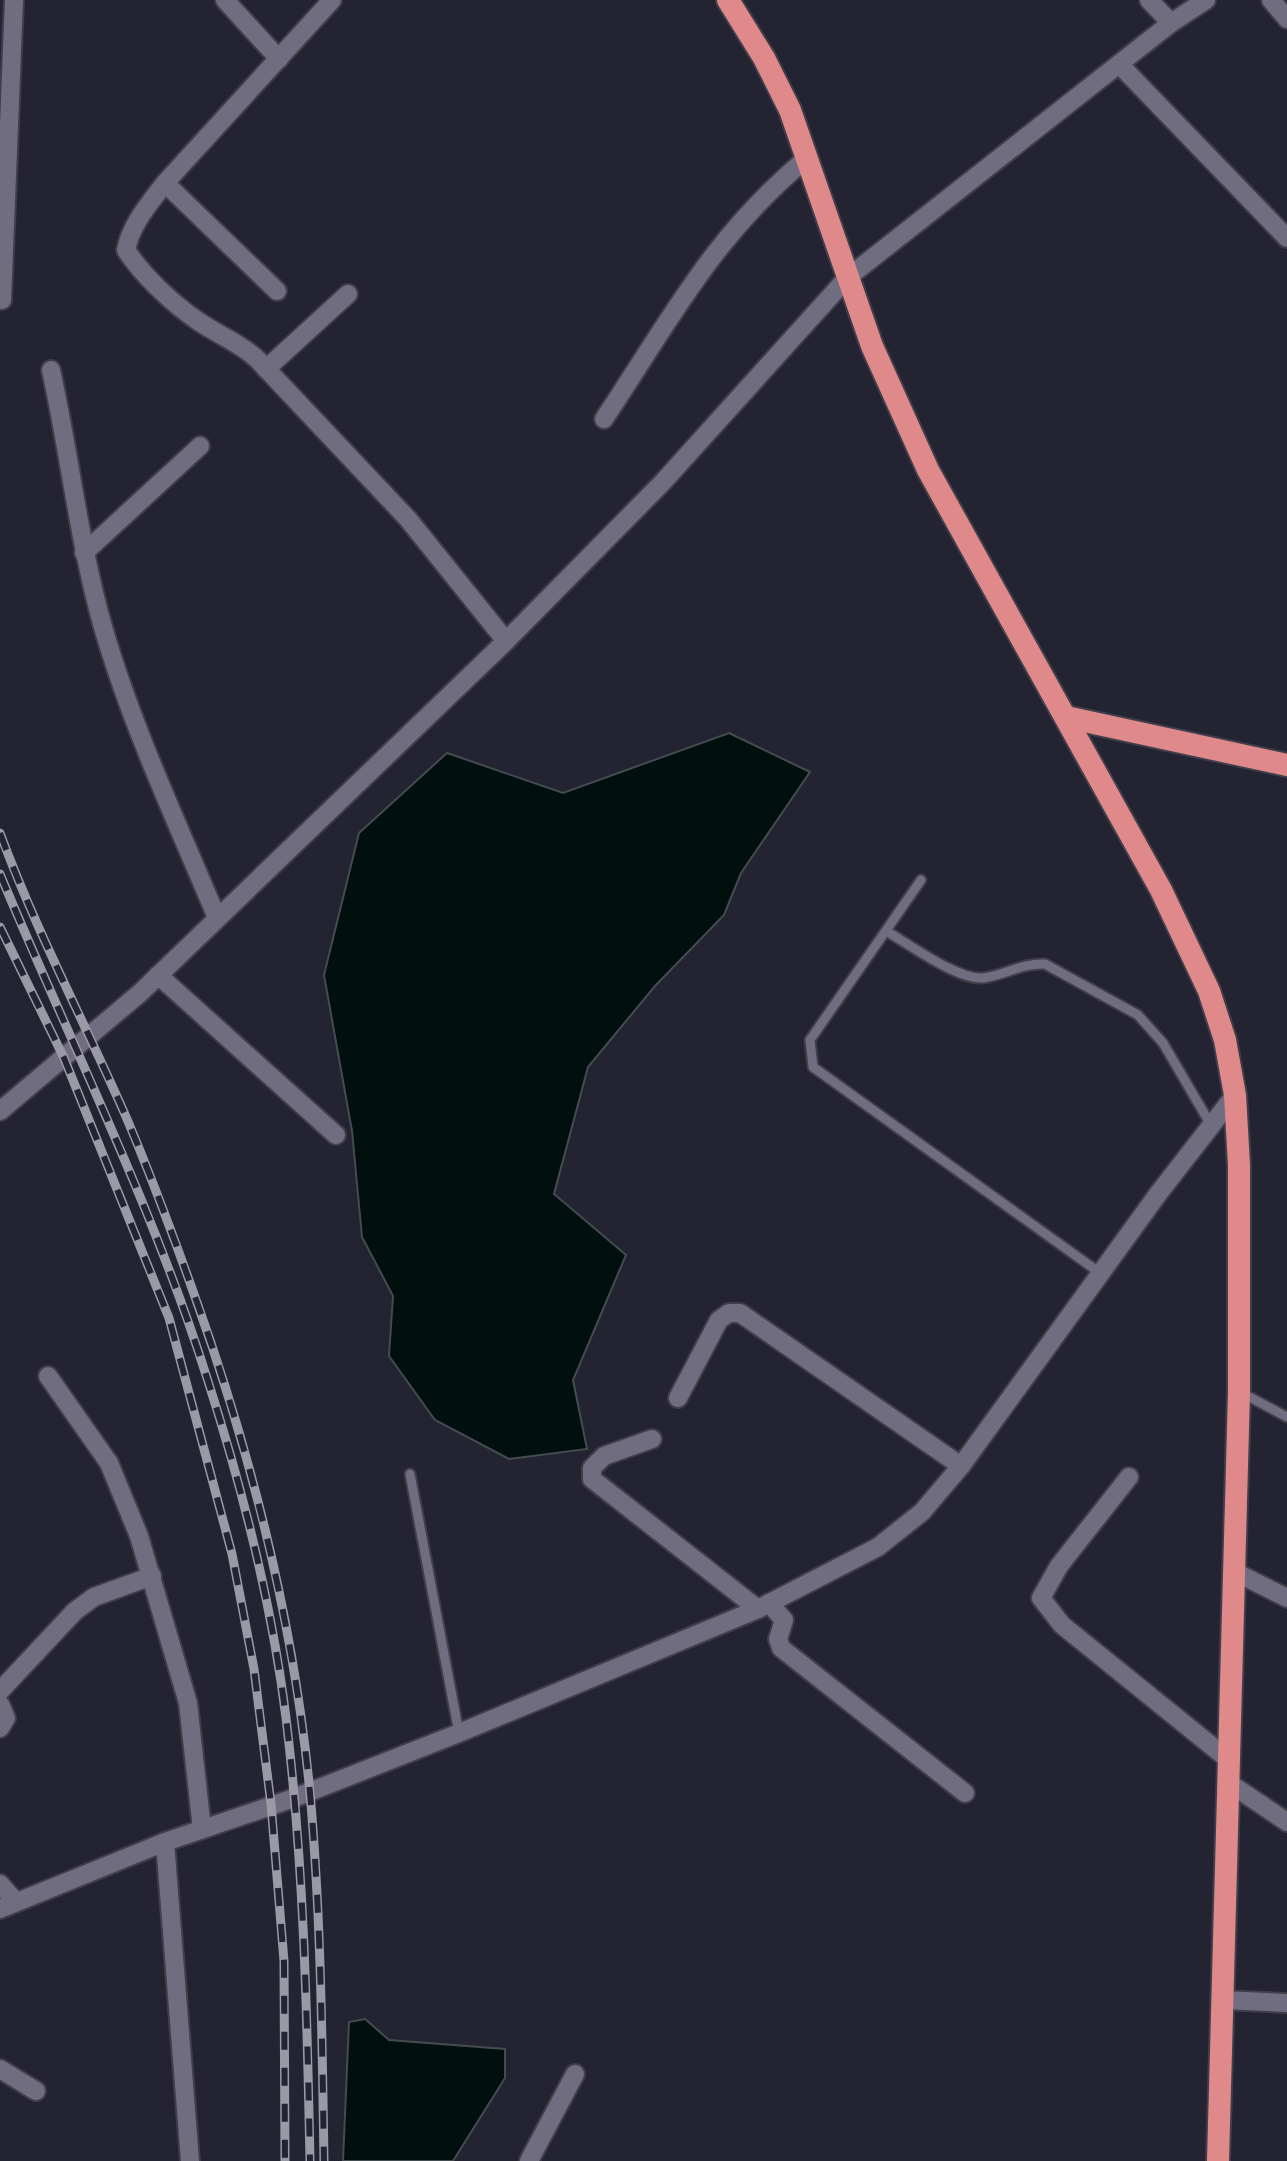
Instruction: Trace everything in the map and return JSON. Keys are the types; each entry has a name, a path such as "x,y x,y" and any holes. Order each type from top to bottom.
{"highway":[{"path":"728,0 764,58 790,110 872,346 928,470 1161,890 1209,991 1225,1040 1235,1095 1239,1165 1239,1392 1218,2161"},
{"path":"1066,717 1287,765"}],"street":[{"path":"2,300 14,0"},
{"path":"225,0 279,59"},
{"path":"332,0 165,183 128,237 126,250 135,265 196,319 233,339 266,369 408,519 506,641"},
{"path":"1149,0 1171,23"},
{"path":"1,1108 158,975 506,641 662,483 847,278 1171,23 1206,0"},
{"path":"1271,0 1287,19"},
{"path":"1120,65 1287,238"},
{"path":"604,419 714,252 758,201 807,158"},
{"path":"165,183 277,291"},
{"path":"266,369 348,294"},
{"path":"51,370 84,553 126,697 217,918"},
{"path":"84,553 200,446"},
{"path":"158,975 336,1135"},
{"path":"0,1884 8,1906 165,1842 294,1798 764,1606 878,1547 922,1512 961,1466 1100,1273 1235,1095"},
{"path":"678,1398 719,1320 729,1313 740,1313 961,1466"},
{"path":"48,1376 109,1463 152,1576 188,1703 202,1829"},
{"path":"652,1439 604,1456 592,1468 592,1479 784,1620 778,1639 781,1648 965,1793"},
{"path":"1129,1477 1059,1566 1041,1598 1062,1625 1229,1760"},
{"path":"1235,1572 1287,1598"},
{"path":"0,1691 75,1611 94,1597 152,1576"},
{"path":"0,1704 6,1718 0,1728"},
{"path":"1229,1783 1287,1822"},
{"path":"165,1842 190,2161"},
{"path":"1222,2000 1287,2003"},
{"path":"0,2069 36,2091"},
{"path":"529,2161 575,2074"}],"lane":[{"path":"921,880 810,1040 813,1067 1100,1273"},
{"path":"886,931 971,977 999,974 1027,963 1045,964 1138,1015 1163,1043 1211,1126"},
{"path":"1239,1392 1287,1417"},
{"path":"410,1474 459,1733"}],"shaded area":[{"path":"729,733 810,772 741,873 724,915 655,986 588,1067 554,1194 626,1255 573,1380 587,1449 509,1459 435,1420 389,1356 393,1296 362,1237 352,1131 324,975 359,833 447,753 563,793"},
{"path":"365,2019 389,2040 505,2049 505,2078 453,2161 343,2161 349,2022"}],"railway":[{"path":"0,833 45,941 127,1119 162,1206 215,1354 252,1477 293,1666 310,1793 319,1931 324,2161"},
{"path":"0,874 161,1249 207,1378 254,1546 273,1632 292,1773 304,1939 310,2161"},
{"path":"0,927 64,1058 169,1318 232,1554 254,1669 271,1804 284,1961 285,2161"}]}
